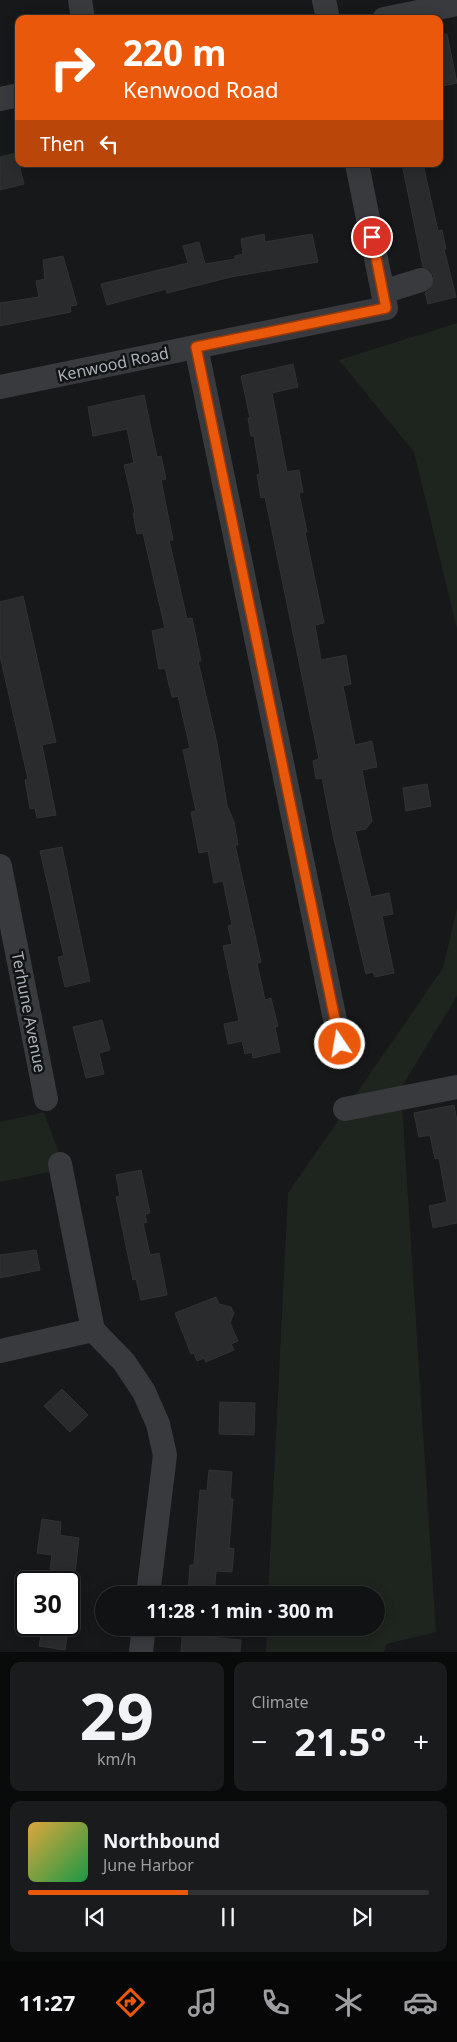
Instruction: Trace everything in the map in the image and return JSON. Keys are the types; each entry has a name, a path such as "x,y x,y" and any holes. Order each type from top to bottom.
{"street":[{"path":"80,0 82,15"},
{"path":"324,0 327,15"},
{"path":"403,15 457,4"},
{"path":"0,99 15,96"},
{"path":"358,167 383,292 421,280"},
{"name":"Kenwood Road","path":"0,388 386,308 383,292"},
{"path":"196,347 340,1044"},
{"name":"Terhune Avenue","path":"0,866 46,1100"},
{"path":"345,1109 457,1086"},
{"path":"60,1164 92,1330 124,1362 144,1392 158,1424 165,1455 149,1586"},
{"path":"0,1351 92,1330"},
{"path":"141,1652 143,1636"}],"shaded area":[{"path":"457,323 457,629 414,452 339,360"},
{"path":"457,908 457,996 401,1088 436,1632 387,1644 384,1652 266,1652 267,1636 385,1636 385,1586 268,1586 288,1193 443,968"},
{"path":"44,1112 65,1169 0,1182 0,1122"}],"building":[{"path":"443,34 447,34 457,83 443,86"},
{"path":"15,153 15,167 20,167 24,184 0,190 0,157"},
{"path":"403,167 424,167 438,231 442,230 446,249 444,249 456,297 428,304 425,293 431,289 434,276 430,270 423,267"},
{"path":"264,234 265,242 312,234 318,262 231,277 167,293 166,289 107,305 101,284 188,263 183,246 199,242 205,264 235,259 235,256 243,254 241,239"},
{"path":"63,256 77,305 70,306 71,312 0,326 0,303 39,297 36,281 45,279 43,260"},
{"path":"293,364 298,387 272,393 287,472 299,470 303,492 299,493 307,532 305,532 324,623 315,625 321,660 346,655 351,684 343,686 355,745 372,741 377,767 362,770 372,821 366,829 355,831 371,897 389,893 393,914 382,916 394,973 375,977 373,972 366,974 333,835 322,778 316,779 313,761 319,759 265,497 261,498 257,475 260,474 254,436 251,436 248,418 250,418 241,376"},
{"path":"144,395 157,457 161,456 166,479 161,480 173,540 169,540 187,619 192,618 201,661 198,661 217,743 227,805 234,822 238,845 235,845 261,962 257,963 265,1000 271,998 278,1026 275,1027 280,1052 253,1058 252,1052 245,1054 242,1041 228,1044 224,1024 239,1021 223,946 232,944 228,926 232,925 223,881 214,883 208,851 199,853 191,812 196,811 183,750 190,748 178,696 172,697 165,668 159,669 152,631 165,628 143,533 137,534 133,513 135,513 124,465 134,463 127,429 93,436 88,407"},
{"path":"23,596 56,742 42,745 56,815 37,818 35,808 30,809 25,780 28,779 0,656 0,602"},
{"path":"427,784 431,806 406,811 403,788"},
{"path":"62,847 90,981 65,987 58,957 64,956 40,851"},
{"path":"102,1020 110,1050 99,1053 104,1074 86,1078 73,1027"},
{"path":"454,1105 457,1121 457,1223 433,1228 429,1206 447,1202 439,1158 435,1159 430,1135 419,1137 414,1113"},
{"path":"141,1170 150,1213 145,1214 147,1222 143,1223 150,1255 159,1253 167,1295 141,1300 136,1279 133,1280 116,1197 120,1196 116,1175"},
{"path":"36,1250 40,1270 0,1278 0,1255"},
{"path":"216,1297 219,1304 231,1307 234,1313 230,1323 238,1341 231,1344 234,1350 206,1362 204,1358 197,1361 194,1353 191,1354 175,1313"},
{"path":"62,1389 88,1415 70,1432 44,1406"},
{"path":"220,1402 255,1403 254,1435 219,1434"},
{"path":"209,1470 232,1472 230,1499 233,1499 229,1548 234,1549 232,1572 216,1571 215,1586 188,1586 190,1565 194,1565 200,1490 207,1491"},
{"path":"42,1519 61,1522 60,1535 79,1538 75,1571 50,1569 52,1555 37,1553"},
{"path":"41,1636 67,1636 65,1650 39,1646"},
{"path":"182,1636 208,1636 241,1640 240,1652 181,1652"}],"route":[{"path":"340,1044 196,347 386,308 372,237"}]}
